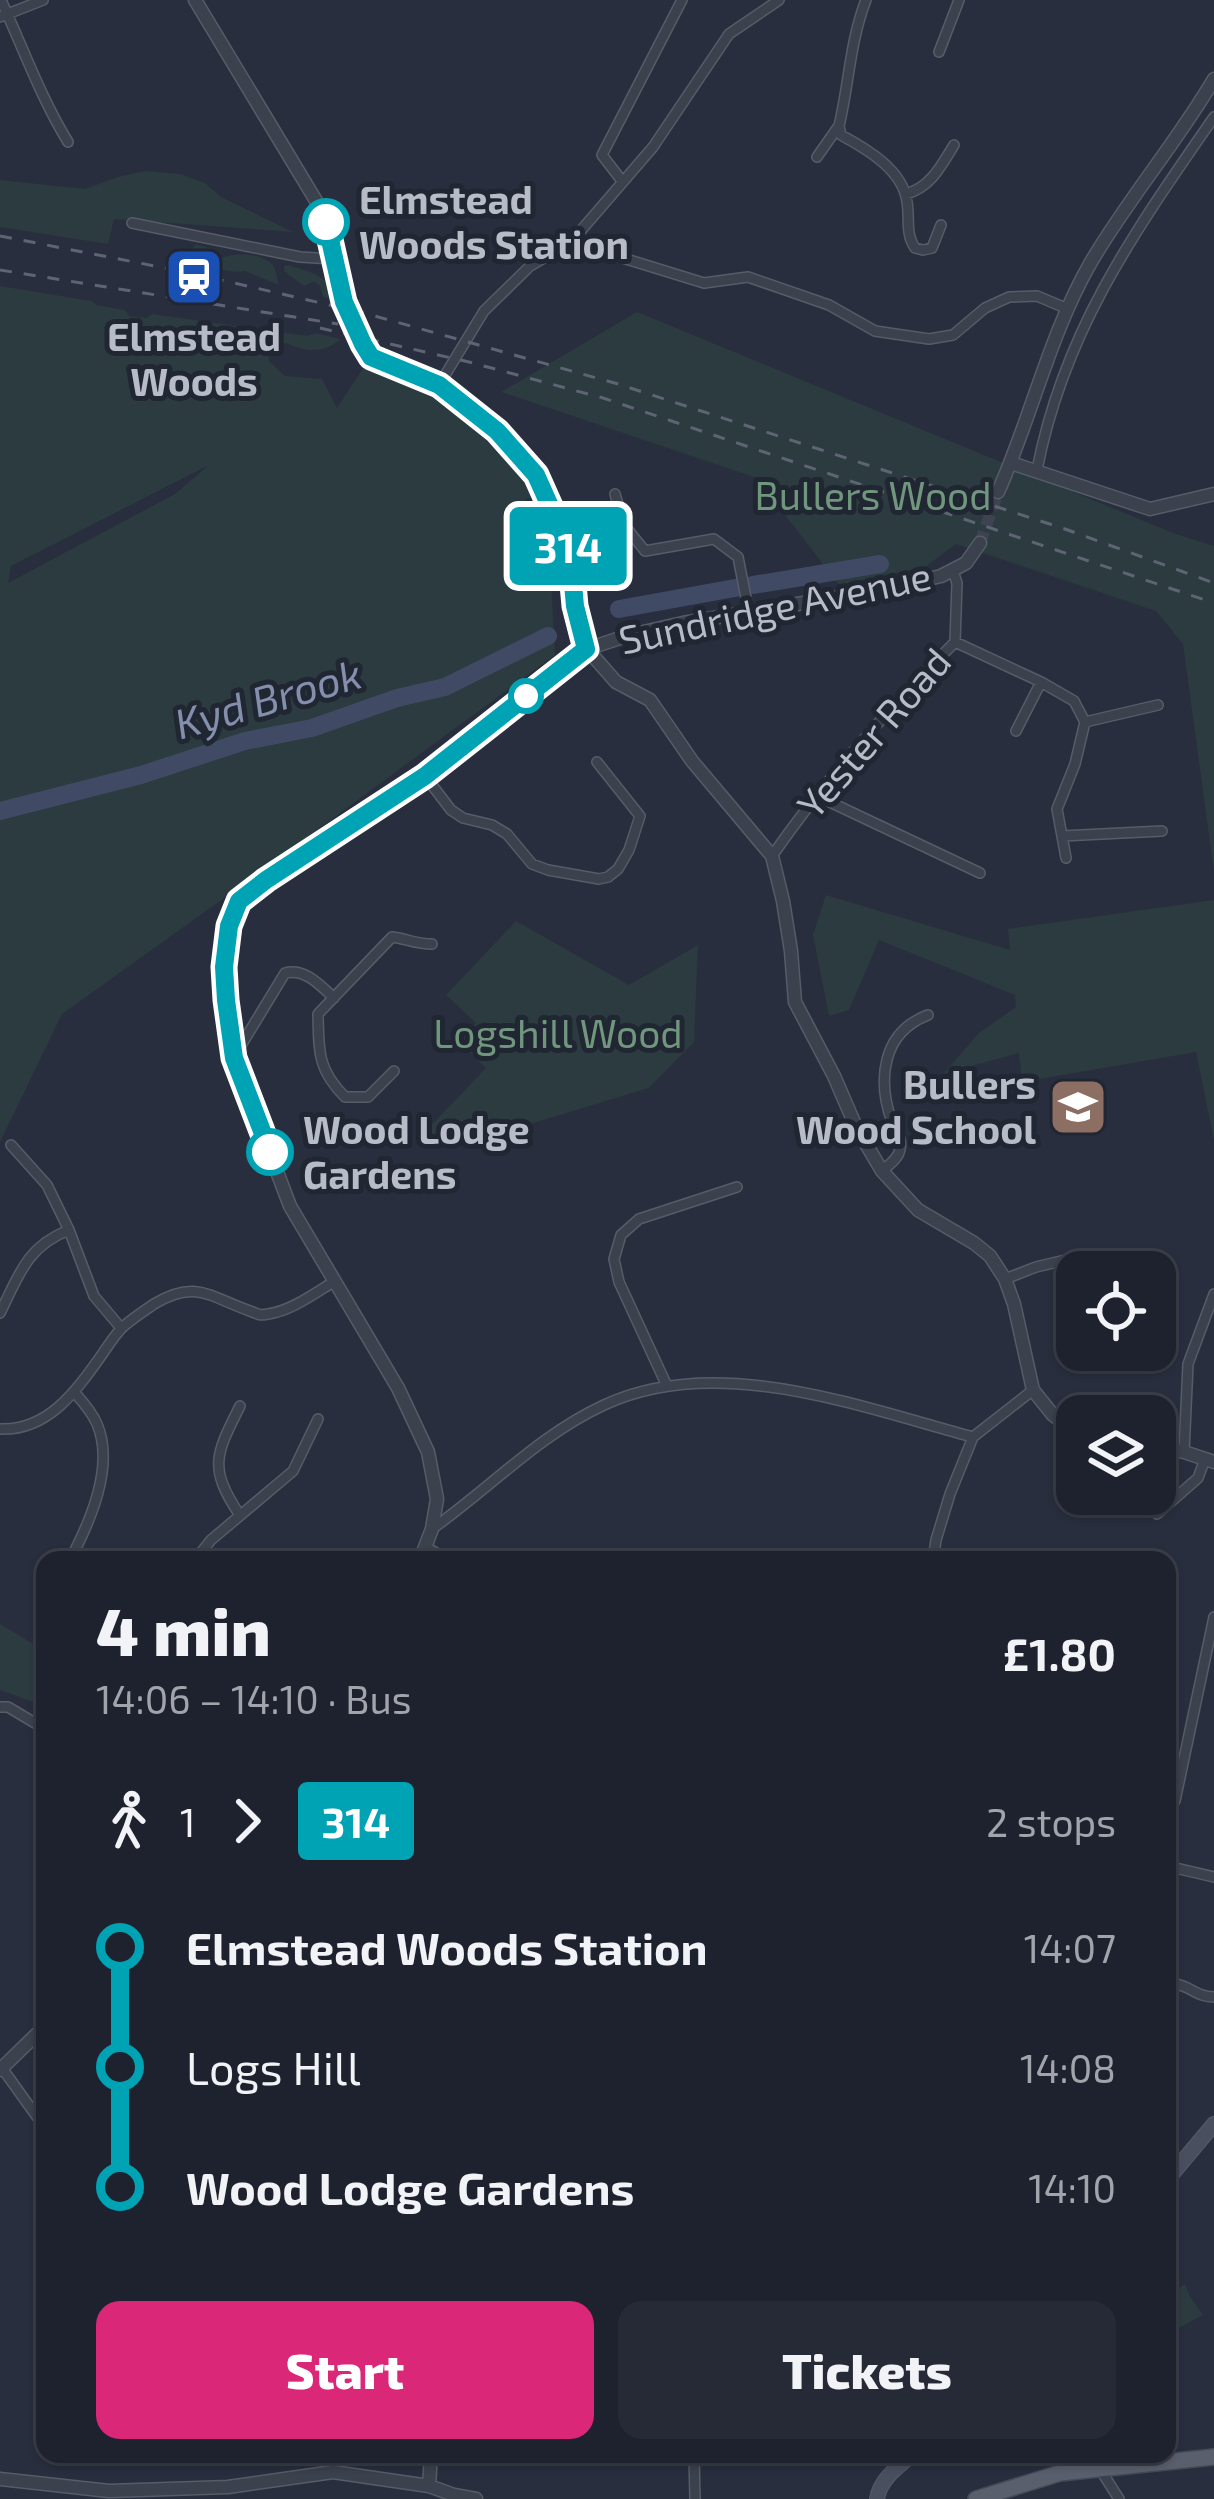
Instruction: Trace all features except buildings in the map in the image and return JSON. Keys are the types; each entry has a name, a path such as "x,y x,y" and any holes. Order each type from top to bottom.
{"main road":[{"path":"1176,2169 1214,2124"},
{"path":"1176,2461 1214,2457"},
{"path":"877,2499 887,2477 903,2463"},
{"path":"976,2499 1060,2473 1157,2463"}],"street":[{"path":"1,0 4,16 68,142"},
{"path":"4,16 43,0"},
{"path":"195,0 321,209 344,302 371,357 439,385 497,431 536,475 570,551 575,606 586,649 616,682 650,700 692,761 772,856 786,918 795,1002 856,1127 882,1171 918,1210 990,1256 1005,1279 1033,1390 1056,1417"},
{"path":"622,181 602,155 682,0"},
{"path":"439,385 484,311 530,266 571,242 653,147 729,34 779,0"},
{"path":"866,0 856,25 841,134 896,175 906,194 907,233 915,248 932,248 941,225"},
{"path":"939,52 959,0"},
{"path":"998,493 1050,348 1092,261 1214,79"},
{"path":"1037,470 1053,400 1093,307 1118,260 1214,117"},
{"path":"817,157 839,126"},
{"path":"906,194 921,190 955,145"},
{"path":"132,223 333,259"},
{"path":"571,242 704,283 748,277 829,305 875,331 929,339 953,335 985,308 1009,297 1037,296 1068,308"},
{"path":"1011,463 1150,508 1214,494"},
{"path":"616,494 624,525 645,551 714,539 738,557 749,613"},
{"path":"953,571 980,543"},
{"name":"Sundridge Avenue","path":"424,1551 437,1499 428,1452 407,1406 290,1206 234,1058 224,967 229,926 239,901 425,776 586,649 645,631 875,591 953,571"},
{"name":"Yester Road","path":"772,856 814,795 955,642 957,583 953,571"},
{"path":"955,642 1074,701 1085,722 1057,809 1066,858"},
{"path":"1016,731 1041,682"},
{"path":"1085,722 1158,705"},
{"path":"425,776 451,810 507,835 532,864 598,879 618,869 640,816 597,762"},
{"path":"814,795 980,873"},
{"path":"1062,836 1162,831"},
{"path":"394,1071 368,1097 345,1097 329,1081 319,1058 318,1014 392,937 432,944"},
{"path":"234,1058 285,974 295,971 311,978 334,998"},
{"path":"882,1171 900,1154 902,1144 888,1107 887,1055 898,1034 922,1017 909,1004"},
{"path":"11,1145 47,1185 94,1296 121,1328"},
{"path":"668,1386 619,1282 614,1259 621,1235 639,1219 736,1187"},
{"path":"0,1313 35,1249 69,1230"},
{"path":"1005,1279 1056,1262"},
{"path":"0,1429 16,1430 41,1420 75,1393 121,1328 178,1292 212,1293 260,1315 291,1306 334,1281"},
{"path":"1184,1452 1188,1364 1214,1294"},
{"path":"432,1529 571,1424 632,1394 668,1386 743,1384 804,1392 973,1437"},
{"path":"934,1551 973,1437 1033,1390"},
{"path":"74,1551 96,1496 102,1462 98,1425 75,1393"},
{"path":"239,1514 223,1490 218,1468 219,1447 240,1406"},
{"path":"202,1551 293,1471 318,1419"},
{"path":"1176,1450 1210,1461 1176,1498"},
{"path":"437,1499 457,1511"},
{"path":"1176,1793 1214,1617"},
{"path":"0,1707 36,1724"},
{"path":"1176,1869 1214,1876"},
{"path":"1176,1984 1199,1997 1214,1997"},
{"path":"36,2035 1,2069 36,2116"},
{"path":"430,2486 431,2463"},
{"path":"694,2463 695,2499"},
{"path":"1100,2469 1119,2499"},
{"path":"0,2480 109,2491 228,2487 333,2472 430,2486 463,2498"}],"green space":[{"path":"145,171 180,174 205,183 221,197 293,232 114,219 108,244 0,227 0,180 85,189"},
{"path":"196,244 212,249 219,259 246,254 267,260 279,285 245,271 195,260 188,253"},
{"path":"288,265 322,278 335,295 323,297 314,281 304,286 284,271"},
{"path":"0,286 92,301 125,310 129,316 152,314 340,339 321,349 286,343 268,347 269,361 285,376 322,379 337,408 367,362 430,386 508,453 537,496 524,500 547,506 555,655 62,1014 0,1142","holes":["209,465 175,494 8,583 11,566"]},
{"name":"Bullers Wood","path":"637,312 1214,546 1214,872 1183,644 1156,611 956,544 925,567 839,585 757,478 501,392"},
{"path":"826,895 1010,950 1008,929 1214,900 1214,1140 1196,1052 1022,1082 1019,1053 943,1074 979,1033 1016,1007 1015,995 879,940 849,1010 829,1016 813,935"},
{"name":"Logshill Wood","path":"516,921 629,985 698,945 694,1042 649,1088 530,1124 482,1122 428,1142 421,1136 486,1068 459,1042 476,1023 446,995"},
{"path":"0,1624 36,1646 36,1703 0,1690"},
{"path":"1185,2284 1203,2315 1176,2329 1176,2290"}],"waterway":[{"name":"Kyd Brook","path":"753,585 880,564"},
{"name":"Kyd Brook","path":"619,609 735,588"},
{"name":"Kyd Brook","path":"0,811 141,775 245,741 312,728 397,698 445,687 548,636"}],"tunnel":[{"path":"980,543 998,492"}],"railway":[{"path":"0,236 364,313 618,384 1065,529 1214,583"},
{"path":"0,270 338,324"},
{"path":"320,328 603,398 1214,603"}],"bus line":[{"name":"314","path":"270,1152 234,1058 226,1000 229,926 239,901 425,776 586,649 575,606 570,551 536,475 497,431 439,385 371,357 344,302 326,222"}],"place":[{"name":"Elmstead Woods Station","path":"326,222"},
{"name":"Elmstead Woods","path":"194,277"},
{"name":"Bullers Wood School","path":"1078,1107"},
{"name":"Wood Lodge Gardens","path":"270,1152"}]}
